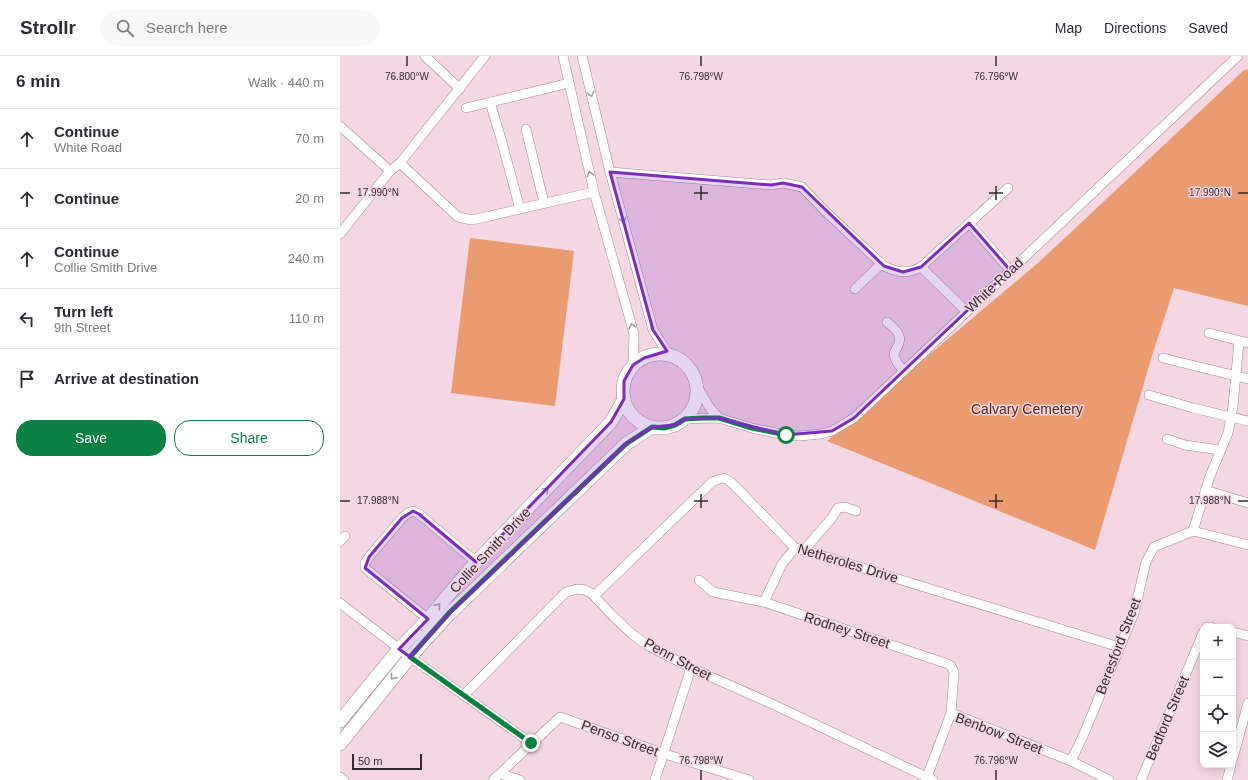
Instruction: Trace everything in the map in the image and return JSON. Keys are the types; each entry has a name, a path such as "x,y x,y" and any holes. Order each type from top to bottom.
{"street":[{"path":"425,56 460,89"},
{"path":"340,234 390,171 400,163 485,56"},
{"path":"563,56 594,192 634,334 633,365"},
{"path":"582,56 610,172 653,330 669,355"},
{"name":"White Road","path":"685,419 719,418 752,428 786,435 821,434 832,431 854,418 1238,56"},
{"path":"466,108 569,83"},
{"path":"490,102 502,139 520,209"},
{"path":"340,126 390,171"},
{"path":"526,129 544,203"},
{"path":"400,163 458,217 472,220 594,192"},
{"path":"610,172 771,185 783,183 802,187 826,212 882,263 895,271 902,272 912,271 921,267 1008,188"},
{"path":"969,223 1010,270"},
{"path":"855,289 882,263"},
{"path":"921,267 966,311"},
{"path":"887,322 896,330 900,338 900,342 894,354 895,359 903,371"},
{"path":"1209,332 1243,342 1236,376 1228,433 1205,490 1193,531 1248,545"},
{"path":"656,354 669,355 678,358 686,364 692,371 698,388 697,400 685,419 675,425 664,428 652,427 640,422 631,414 626,407 623,390 624,381 633,365 644,358 656,354"},
{"path":"1163,358 1248,379"},
{"path":"698,388 710,408 719,418"},
{"path":"1149,395 1193,408 1248,420"},
{"name":"Collie Smith Drive","path":"340,744 428,619 476,562 611,422 624,399"},
{"name":"Collie Smith Drive","path":"340,721 405,653 626,444 652,427"},
{"path":"1167,439 1185,445 1220,450"},
{"name":"Netheroles Drive","path":"595,595 712,482 722,478 727,479 800,549 1119,646"},
{"path":"1205,490 1248,503"},
{"path":"764,602 782,564 831,519 838,508 845,507 856,511"},
{"path":"428,619 365,568 365,563 369,557 402,518 413,511 419,514 476,562"},
{"name":"Beresford Street","path":"1071,761 1083,736 1119,646 1134,613 1146,562 1154,547 1193,531"},
{"name":"Rodney Street","path":"699,580 713,592 764,602 948,664 954,672 951,713"},
{"path":"464,695 566,592 577,589 585,590 595,595"},
{"name":"Penn Street","path":"595,595 612,615 632,634 647,644 691,668 770,703 930,779"},
{"path":"340,603 405,653 531,743 494,780"},
{"path":"1236,633 1248,636"},
{"name":"Bedford Street","path":"1141,780 1200,640"},
{"path":"656,780 691,668"},
{"path":"1236,747 1248,703"},
{"name":"Benbow Street","path":"930,779 951,713 1071,761 1109,780"},
{"name":"Penso Street","path":"531,743 560,717 665,754 749,780"},
{"path":"1227,780 1230,768"},
{"path":"501,774 520,780"},
{"path":"340,777 344,780"}],"highlighted area":[{"path":"610,172 771,185 783,183 802,187 884,266 903,272 921,267 969,223 1010,270 854,418 832,431 785,435 719,418 685,419 675,425 652,427 626,444 450,613 410,657 399,649 428,619 365,568 369,557 402,518 413,511 419,514 476,562 611,422 624,399 624,381 633,365 644,358 667,351 653,330"}],"green space":[{"name":"Calvary Cemetery","path":"1248,69 1248,306 1174,288 1151,359 1095,550 827,441 1038,263 1244,70"},
{"path":"470,238 574,251 555,406 451,393"}],"route":[{"path":"531,743 410,657 450,612 626,444 652,427 664,428 675,425 685,419 719,418 752,428 786,435"}]}
